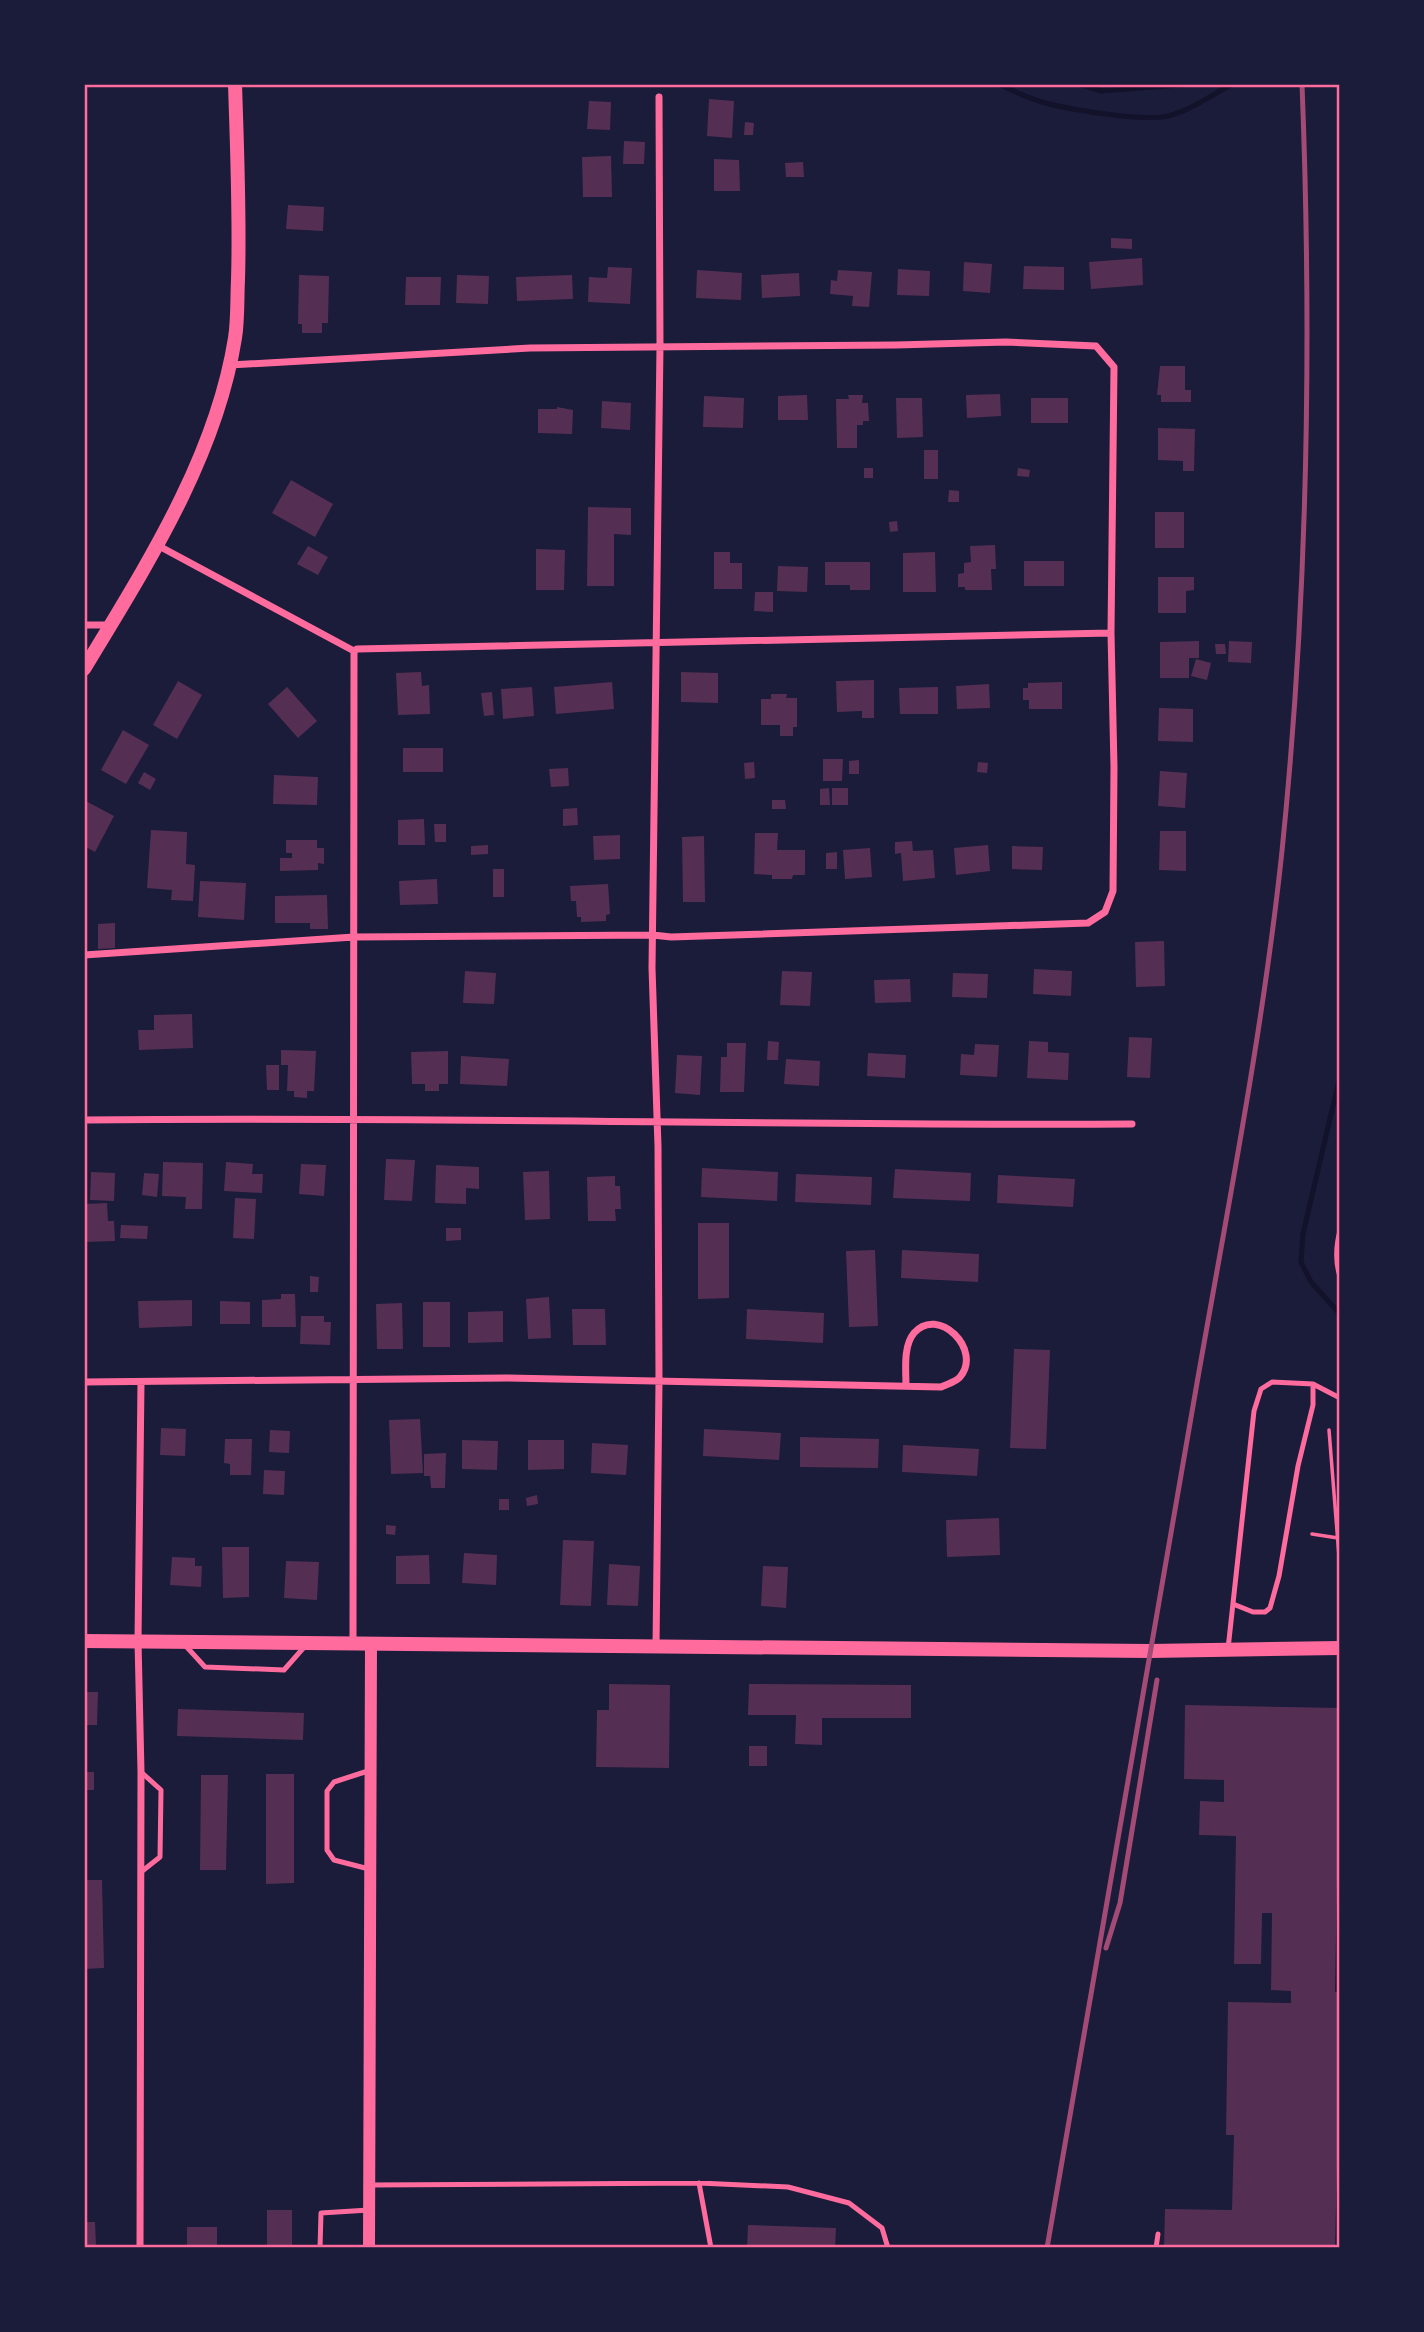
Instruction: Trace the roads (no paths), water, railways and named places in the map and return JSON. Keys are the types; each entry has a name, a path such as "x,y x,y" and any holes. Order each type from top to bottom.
{"main road":[{"path":"84,669 156,545 197,463 224,392 235,335 239,249 235,84"},
{"path":"84,1641 656,1647 1228,1650 1340,1648"}],"street":[{"path":"656,1647 659,1381 653,935 660,346 659,97"},
{"path":"84,955 354,937 671,937 1088,923 1105,912 1112,891 1114,367 1097,346 1006,342 530,348 229,365"},
{"path":"156,545 355,652"},
{"path":"84,625 110,625"},
{"path":"355,652 357,649 1111,633"},
{"path":"353,1644 355,652"},
{"path":"84,1120 224,1118 884,1125 1132,1124"},
{"path":"84,1382 507,1378 941,1387 958,1379 965,1368 965,1350 958,1335 942,1325 927,1326 914,1332 906,1349 906,1386"},
{"path":"140,2248 141,1772 138,1641 141,1382"},
{"path":"369,2248 371,1644"}],"lane":[{"path":"1228,1650 1254,1411 1261,1389 1272,1382 1313,1384 1340,1398"},
{"path":"1233,1604 1253,1612 1265,1612 1270,1608 1279,1576 1298,1466 1314,1405 1313,1384"},
{"path":"182,1642 205,1667 284,1670 308,1644"},
{"path":"370,1869 334,1860 327,1850 327,1791 334,1782 371,1769"},
{"path":"141,1772 161,1790 160,1857 141,1872"},
{"path":"370,2185 699,2183 788,2187 849,2203 882,2228 888,2248"},
{"path":"699,2183 711,2248"},
{"path":"320,2248 321,2213 369,2210"},
{"path":"1156,2248 1157,2234"}],"waterway":[{"path":"999,84 1034,99 1066,108 1141,117 1168,116 1185,110 1232,84"},
{"path":"1079,84 1101,91 1192,84"},
{"path":"1340,1076 1303,1234 1301,1262 1311,1282 1340,1314"}],"railway":[{"path":"1047,2248 1244,1118 1282,851 1298,660 1306,468 1307,276 1302,84"},
{"path":"1106,1948 1120,1903 1157,1680"}]}
